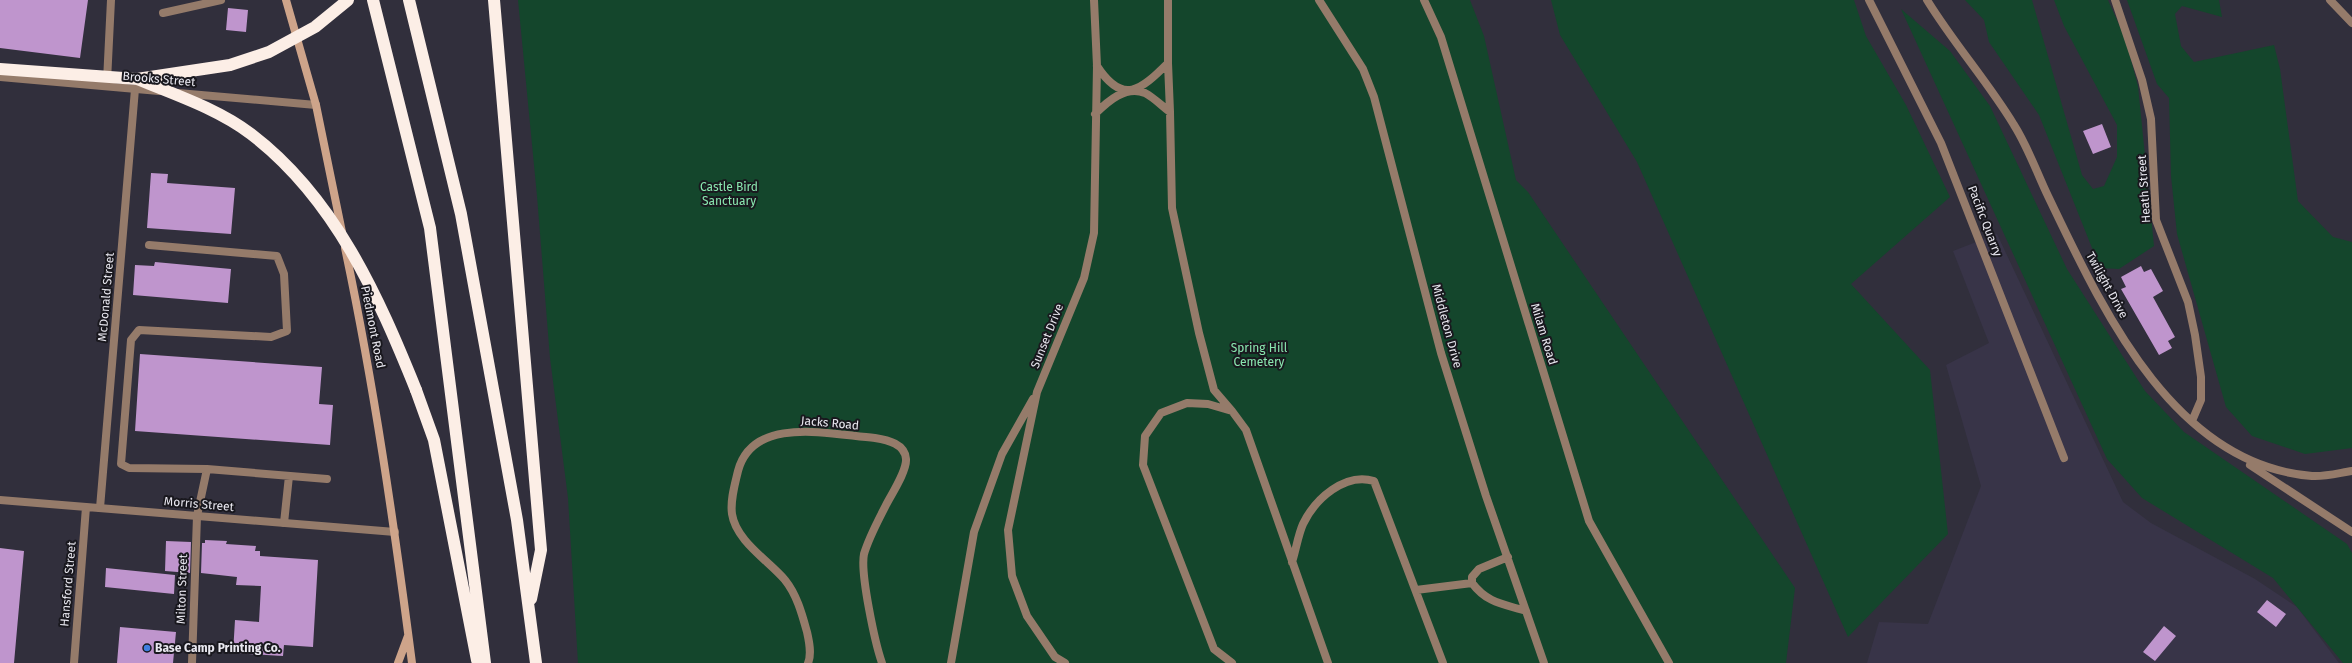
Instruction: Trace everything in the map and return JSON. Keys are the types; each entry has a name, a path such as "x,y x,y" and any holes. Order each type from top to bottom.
{"highway":[{"path":"136,84 230,65 269,52 315,27 348,0"},
{"path":"373,0 430,228 485,663"},
{"path":"409,0 460,214 517,520 536,663"},
{"path":"494,0 541,550 529,608"},
{"path":"0,69 136,84 215,112 251,134 282,161 321,205 352,251 391,328 434,440 478,663"}],"street":[{"path":"107,86 111,0"},
{"path":"163,13 221,0"},
{"name":"Piedmont Road","path":"286,0 316,105 365,342 395,532 412,663"},
{"name":"Sunset Drive","path":"1065,663 1055,657 1027,616 1012,576 1008,530 1037,392 1084,278 1092,251 1094,233 1097,66 1094,0"},
{"path":"1168,0 1170,177 1174,216 1199,333 1214,390 1246,430 1328,663"},
{"name":"Middleton Drive","path":"1320,0 1363,69 1374,96 1441,354 1544,663"},
{"name":"Milam Road","path":"1424,0 1441,37 1589,521 1669,663"},
{"name":"Pacific Quarry","path":"1869,0 1941,143 2064,458"},
{"name":"Twilight Drive","path":"1927,0 1946,31 2015,126 2098,298 2120,334 2164,393 2192,421 2229,451 2251,462 2285,472 2313,477 2352,471"},
{"name":"Heath Street","path":"2115,0 2142,80 2151,118 2154,144 2156,220 2188,302 2195,335 2201,377 2201,400 2192,421"},
{"path":"2330,0 2352,23"},
{"path":"1095,114 1110,100 1128,91 1138,90 1149,82 1168,63"},
{"path":"1097,66 1105,78 1128,91 1144,93 1170,112"},
{"name":"Brooks Street","path":"0,77 107,86 136,84 316,105"},
{"name":"McDonald Street","path":"100,508 136,84"},
{"path":"149,246 277,256 284,274 287,331 271,337 139,330 131,340 121,464 129,468 207,469 327,479"},
{"path":"952,663 974,532 1002,454 1037,392"},
{"path":"1232,411 1208,404 1187,403 1161,413 1145,436 1143,465 1214,649 1232,663"},
{"name":"Jacks Road","path":"808,663 809,642 800,605 786,581 741,534 732,515 733,490 740,463 758,442 770,435 797,431 880,439 897,444 905,454 907,461 902,474 875,528 864,555 863,578 882,663"},
{"path":"2229,451 2352,532"},
{"name":"Milton Street","path":"192,663 197,516 207,469"},
{"path":"284,523 289,476"},
{"path":"1292,562 1303,524 1314,506 1327,494 1351,480 1364,478 1374,481 1443,663"},
{"name":"Morris Street","path":"0,500 395,532"},
{"name":"Hansford Street","path":"74,663 86,507"},
{"path":"1508,557 1479,569 1472,577 1472,583 1481,595 1499,603 1526,611"},
{"path":"1416,590 1472,583"},
{"path":"398,663 408,635"}],"shaded area":[{"path":"1997,234 2123,502 2151,523 2255,579 2297,607 2339,663 1867,663 1879,622 1928,624 1981,486 1946,365 1989,343 1953,251"}],"green space":[{"name":"Spring Hill Cemetery","path":"518,0 1470,0 1484,36 1516,180 1528,192 1795,588 1786,663 578,663 568,498 550,358 537,196"},
{"path":"1551,0 1854,0 1866,36 1906,105 1950,197 1851,284 1930,370 1948,534 1848,637 1637,162 1560,35"},
{"path":"1965,0 2032,0 2082,175 2093,189 2104,186 2117,157 2117,125 2064,26 2054,0 2108,0 2125,38 2138,86 2154,246 2119,269 2100,268 2039,115 1989,42 1984,20"},
{"path":"2127,0 2219,0 2222,17 2182,6 2175,14 2181,46 2194,62 2274,45 2280,69 2298,201 2333,237 2352,242 2352,448 2305,454 2252,436 2226,407 2177,234 2171,176 2169,98 2157,84"},
{"path":"1901,9 1950,51 1990,106 2067,269 2145,391 2184,432 2347,544 2352,553 2352,663 2343,663 2273,578 2142,498 2107,459"}],"building":[{"path":"0,0 88,0 80,58 0,48"},
{"path":"228,8 248,10 246,32 226,30"},
{"path":"2102,124 2111,147 2093,154 2083,131"},
{"path":"151,173 168,174 167,183 235,188 231,234 147,228"},
{"path":"155,262 231,269 228,303 133,295 135,265 154,266"},
{"path":"2141,266 2144,272 2151,269 2163,291 2153,297 2175,337 2168,341 2172,348 2159,355 2121,289 2126,287 2121,277"},
{"path":"140,354 322,367 319,404 333,405 330,445 135,431"},
{"path":"205,540 227,541 226,544 256,546 255,551 260,551 260,556 318,560 313,647 284,645 283,656 233,653 235,620 259,622 261,586 236,585 237,577 201,573 202,543 205,543"},
{"path":"166,541 191,542 190,573 165,571"},
{"path":"0,548 24,551 14,663 0,663"},
{"path":"106,568 175,575 174,594 105,587"},
{"path":"2267,600 2286,614 2276,627 2257,612"},
{"path":"2164,626 2176,636 2155,661 2143,652"},
{"name":"Base Camp Printing Co.","path":"120,627 176,632 173,663 117,663"}],"place":[{"name":"Base Camp Printing Co.","path":"147,648"}],"park label":[{"name":"Castle Bird Sanctuary","path":"729,194"}]}
